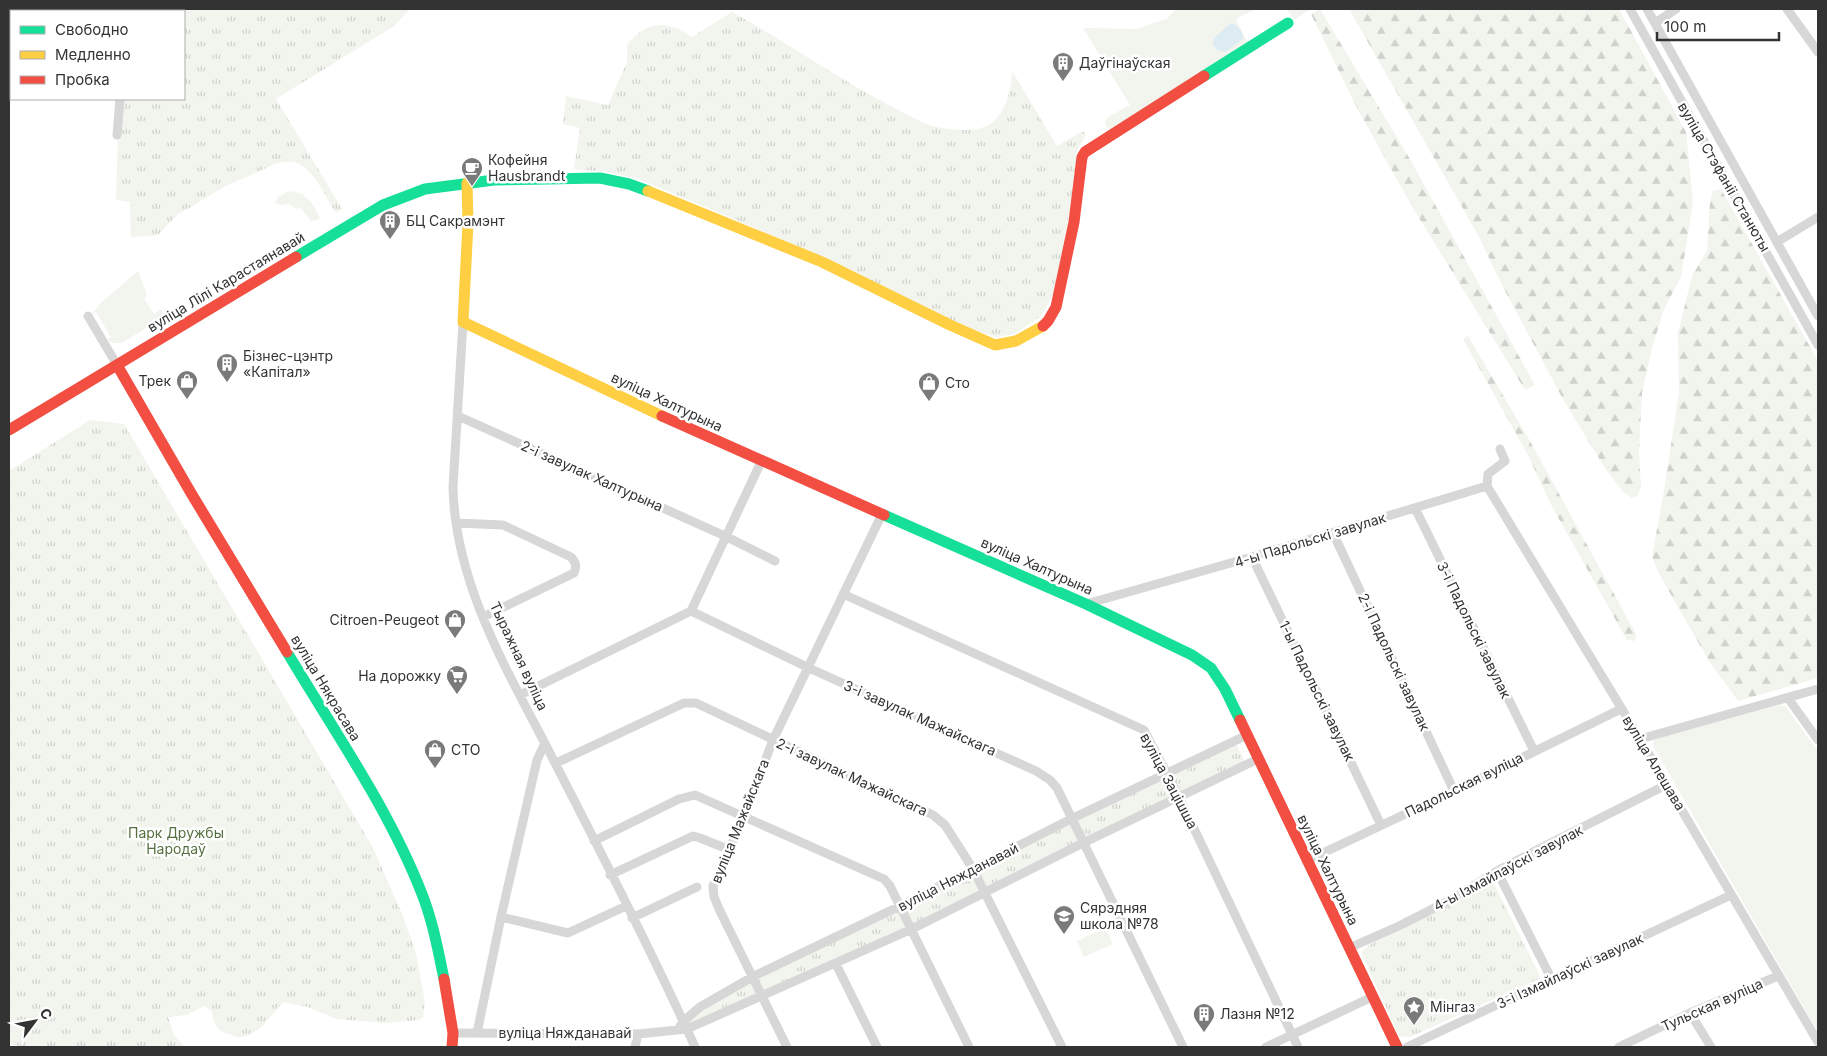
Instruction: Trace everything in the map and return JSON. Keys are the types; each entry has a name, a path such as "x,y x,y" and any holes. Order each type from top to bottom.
{"street":[{"name":"вуліца Стэфаніі Станюты","path":"1630,9 1818,345"},
{"path":"1648,9 1818,316"},
{"path":"1655,22 1676,9"},
{"path":"1787,9 1818,52"},
{"name":"вуліца Лілі Карастаянавай","path":"9,430 383,206 425,189 467,183 506,180 600,178 629,184 814,259 950,325 1002,346 1039,329 1049,320 1056,307 1074,222 1082,157 1085,152 1288,23"},
{"path":"117,135 120,100"},
{"name":"Тыражная вуліца","path":"467,183 468,222 453,487 454,510 462,552 483,618 632,918 682,1027 695,1047"},
{"path":"1777,242 1818,218"},
{"path":"88,316 117,366"},
{"name":"вуліца Халтурына","path":"462,322 761,462 1086,604 1202,660 1220,679 1397,1047"},
{"name":"вуліца Някрасава","path":"117,366 191,493 373,795 406,856 423,896 436,938 450,1010 453,1033 452,1047"},
{"name":"2-і завулак Халтурына","path":"458,416 725,536 775,561"},
{"path":"1487,486 1488,474 1505,461 1500,449"},
{"path":"520,695 691,611 761,462"},
{"name":"4-ы Падольскі завулак","path":"1086,604 1252,557 1487,486"},
{"name":"вуліца Алешава","path":"1487,486 1640,739 1818,1042"},
{"name":"3-і Падольскі завулак","path":"1414,508 1534,751"},
{"name":"вуліца Мажайскага","path":"787,1047 714,896 713,886 744,816 773,740 882,514"},
{"path":"456,523 503,525 571,557 576,562 574,573 483,618"},
{"name":"2-і Падольскі завулак","path":"1333,533 1454,791"},
{"name":"1-ы Падольскі завулак","path":"1252,557 1381,825"},
{"name":"вуліца Зацішша","path":"843,594 1144,730 1179,797 1298,1047"},
{"name":"3-і завулак Мажайскага","path":"691,611 809,668 1046,776 1054,784 1072,819 1183,1047"},
{"path":"1640,739 1818,689"},
{"path":"1788,698 1818,740"},
{"name":"2-і завулак Мажайскага","path":"556,764 684,703 696,704 933,815 945,825 973,869 1062,1047"},
{"name":"Падольская вуліца","path":"1306,861 1621,709"},
{"name":"вуліца Няжданавай","path":"682,1027 700,1007 754,976 1247,735"},
{"path":"477,1033 537,760 545,743"},
{"name":"вуліца Няжданавай","path":"453,1033 638,1034 682,1027 763,996 912,929 1083,843 1258,759"},
{"name":"4-ы Ізмайлаўскі завулак","path":"1349,948 1399,926 1450,900 1498,871 1666,785"},
{"path":"594,841 686,796 695,795 884,879 890,886 912,929 969,1047"},
{"path":"610,875 693,836 730,850"},
{"path":"1498,871 1552,980"},
{"path":"632,918 697,887"},
{"name":"3-і Ізмайлаўскі завулак","path":"1408,1047 1731,895"},
{"path":"501,917 568,932 626,906"},
{"path":"836,964 877,1047"},
{"name":"Тульская вуліца","path":"1619,1047 1690,1013 1778,976"},
{"path":"1266,1047 1372,997"},
{"path":"1690,1013 1711,1047"},
{"path":"635,1047 638,1034"}],"green space":[{"path":"410,9 394,26 276,99 342,209 336,213 309,171 303,166 289,161 277,163 224,187 177,215 158,235 131,237 130,202 116,200 121,100 185,100 185,10 106,10"},
{"path":"1177,9 1256,9 1236,19 1249,46 1109,129 1105,122 1108,117 1130,105 1083,28 1136,29 1166,19"},
{"path":"1287,9 1311,9 1294,20"},
{"path":"1320,9 1407,154 1535,385 1525,390 1413,208 1357,108 1311,14"},
{"path":"1349,9 1619,9 1686,132 1693,202 1681,277 1664,309 1652,348 1642,393 1639,452 1641,487 1638,495 1632,498 1624,493 1605,468 1564,401 1502,285 1478,235"},
{"path":"732,12 867,93 914,119 932,126 970,130 989,124 996,119 1005,105 1012,71 1057,146 1084,132 1086,135 1077,150 1070,208 1054,293 1040,317 1014,334 997,337 970,329 788,242 639,179 607,172 574,169 580,128 563,124 566,96 608,105 627,62 627,45 642,31 658,25 666,25 683,31 692,37"},
{"path":"1721,189 1818,361 1818,678 1738,701 1709,661 1658,572 1652,556 1679,392 1678,333 1692,276 1707,251 1710,202 1713,191"},
{"path":"290,191 301,194 309,200 320,219 311,221 300,207 297,209 288,204 280,205 275,203 279,196"},
{"path":"138,271 147,295 144,298 154,314 161,309 165,316 122,343 113,343 107,340 111,337 96,312 91,315 101,303"},
{"path":"1468,336 1530,441 1636,634 1635,641 1627,640 1550,503 1528,455 1463,339"},
{"name":"Парк Дружбы Народаў","path":"90,420 124,424 373,848 403,916 416,953 425,1003 423,1017 419,1020 387,1023 336,1019 308,1007 283,1002 257,1030 244,1037 237,1037 217,1028 212,1012 204,1006 187,1015 168,1017 174,1035 185,1047 24,1047 9,1044 9,471"},
{"path":"1779,705 1785,706 1818,751 1818,1032 1653,746 1655,739"},
{"path":"1235,741 1246,765 1011,879 691,1028 686,1019 700,1007"},
{"path":"1492,880 1541,978 1410,1037 1399,1036 1361,952 1372,943 1402,930"},
{"path":"1105,928 1113,944 1084,957 1077,941"}],"shaded area":[{"path":"1231,23 1240,29 1243,39 1225,52 1217,50 1213,45 1214,38"}],"traffic: fast":[{"path":"1204,76 1288,23"},
{"path":"296,257 383,205 425,189 494,180 600,178 629,184 648,191"},
{"path":"884,515 1086,604 1192,655 1211,668 1225,689 1240,720"},
{"path":"287,652 360,771 409,862 429,915 444,979"}],"traffic: slow":[{"path":"467,183 468,223 463,322 662,416"},
{"path":"648,191 822,262 995,345 1016,341 1043,326"}],"traffic: jam":[{"path":"1043,326 1056,307 1074,222 1082,157 1085,152 1204,76"},
{"path":"9,430 296,257"},
{"path":"117,365 191,493 287,652"},
{"path":"662,416 884,515"},
{"path":"1240,720 1397,1047"},
{"path":"444,979 453,1033 452,1047"}],"place":[{"name":"Даўгінаўская","path":"1063,82"},
{"name":"Кофейня Hausbrandt","path":"472,187"},
{"name":"БЦ Сакрамэнт","path":"390,240"},
{"name":"Бізнес-цэнтр «Капітал»","path":"227,383"},
{"name":"Трек","path":"187,400"},
{"name":"Сто","path":"929,402"},
{"name":"Citroen-Peugeot","path":"455,639"},
{"name":"На дорожку","path":"457,695"},
{"name":"СТО","path":"435,769"},
{"name":"Сярэдняя школа №78","path":"1064,935"},
{"name":"Мінгаз","path":"1414,1026"},
{"name":"Лазня №12","path":"1204,1033"}]}
